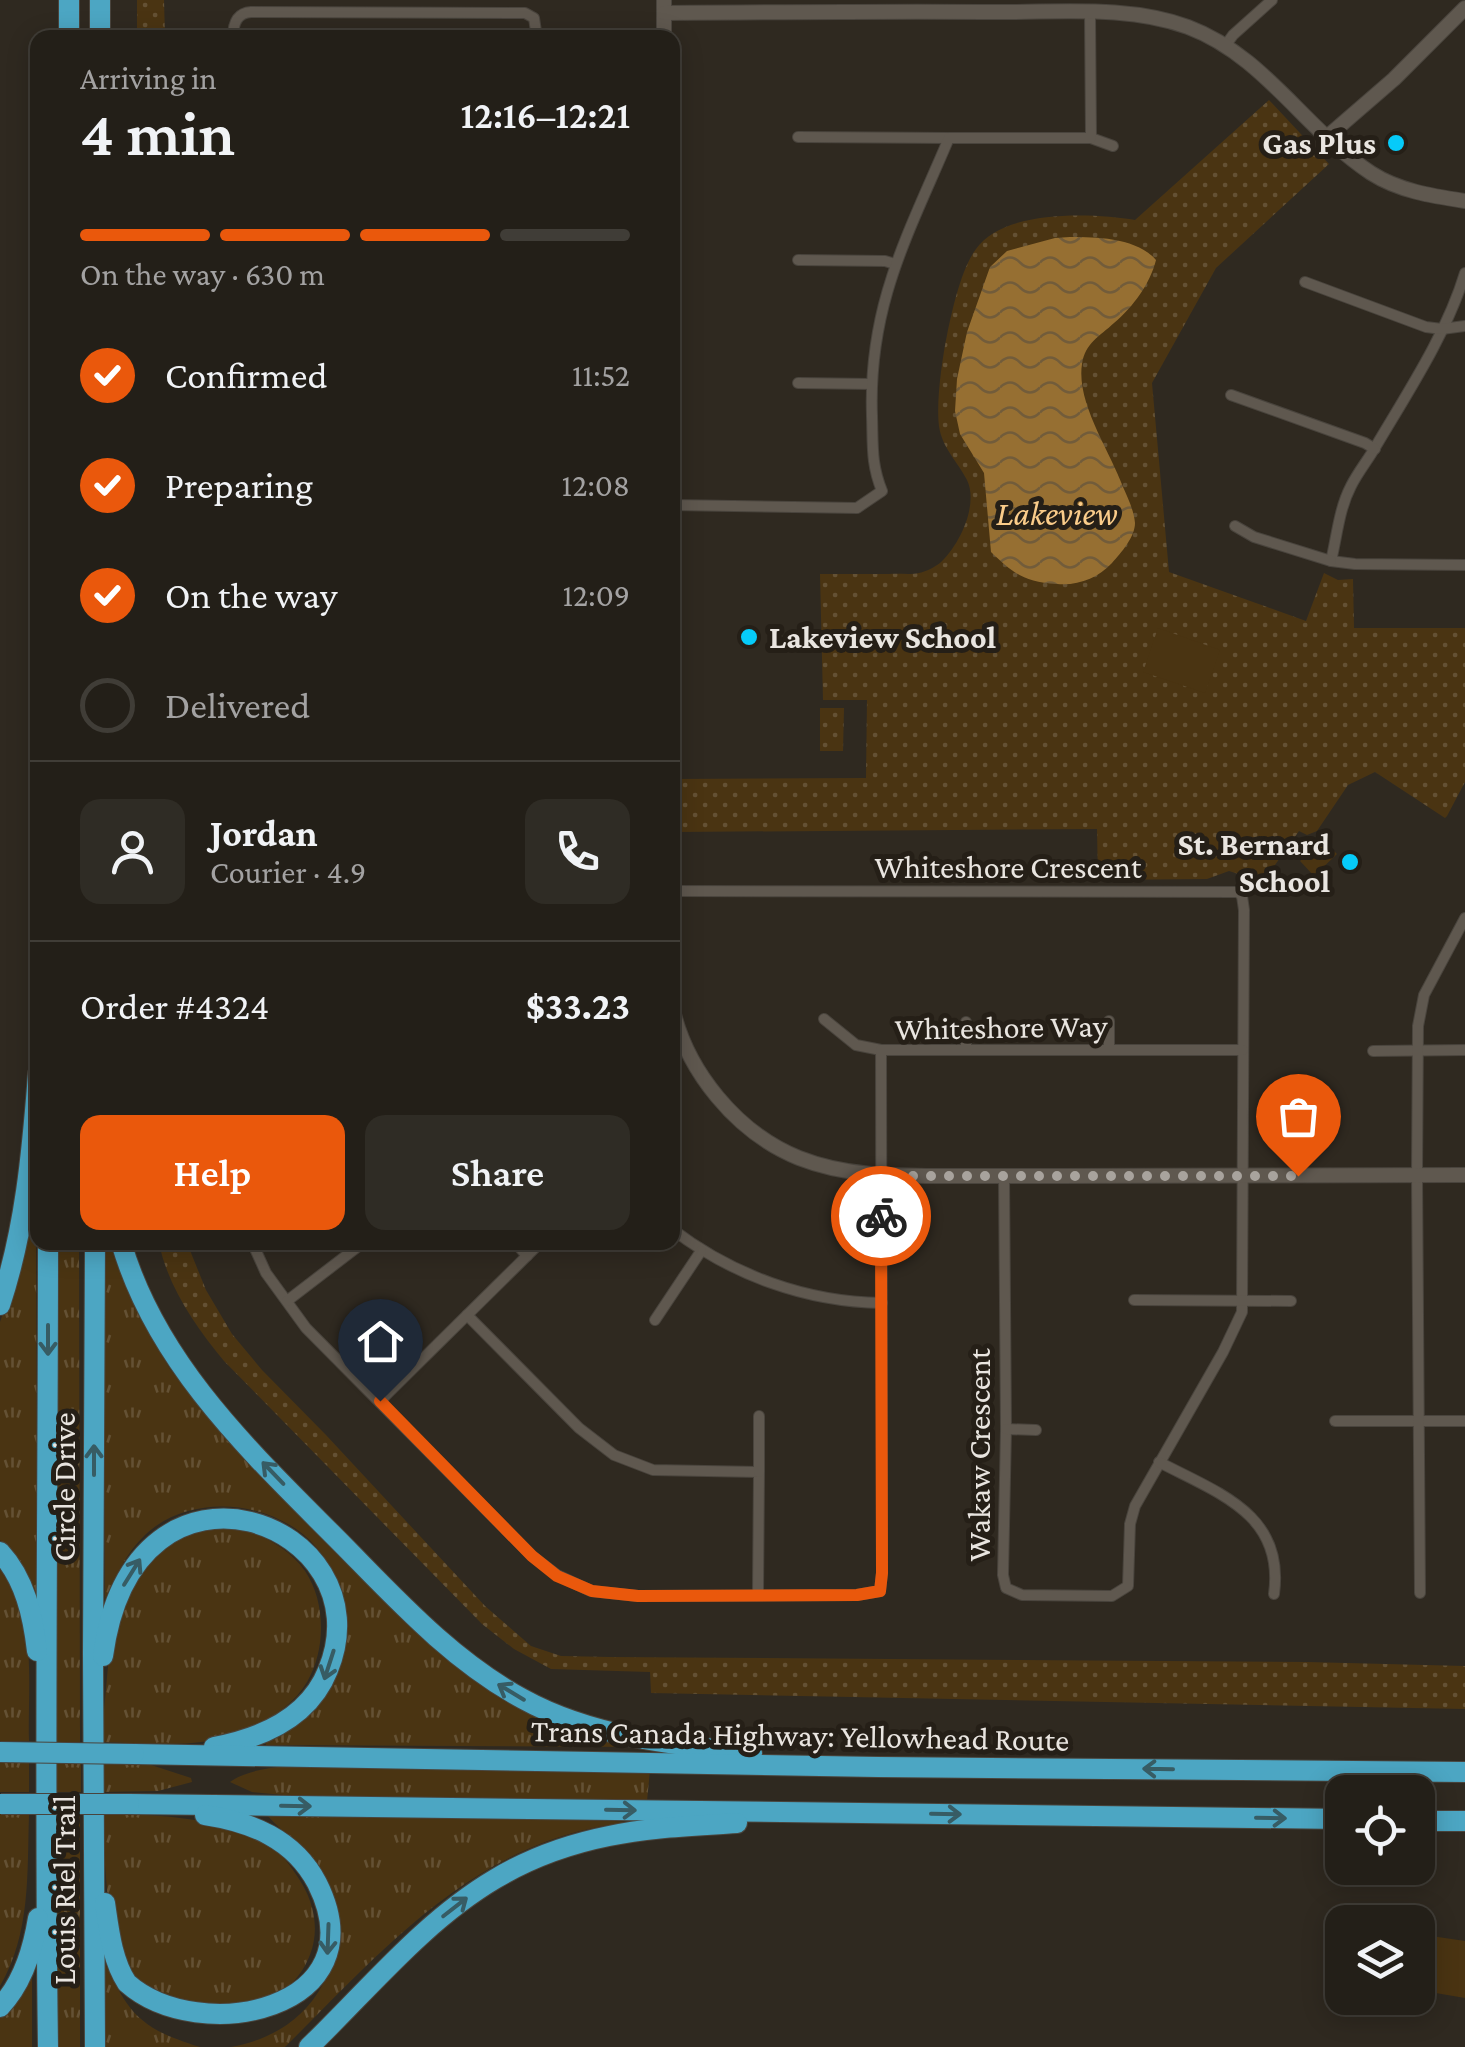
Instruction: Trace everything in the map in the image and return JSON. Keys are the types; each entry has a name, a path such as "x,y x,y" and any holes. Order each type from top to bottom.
{"highway":[{"path":"69,0 69,30"},
{"path":"100,0 100,30"},
{"path":"0,1305 20,1230 30,1157"},
{"name":"Circle Drive","path":"45,1867 48,1250"},
{"name":"Circle Drive","path":"93,1733 94,1250"},
{"path":"123,1250 150,1317 201,1394 393,1596 474,1668 524,1700 591,1727 696,1746 878,1767"},
{"path":"0,1752 190,1751 238,1743 294,1717 310,1702 331,1664 336,1621 334,1598 311,1557 273,1530 233,1518 194,1522 173,1530 146,1550 125,1580 110,1619 93,1733"},
{"path":"0,1552 24,1591 35,1630 44,1738"},
{"name":"Louis Riel Trail","path":"93,1733 95,2047"},
{"name":"Trans Canada Highway: Yellowhead Route","path":"134,1754 1465,1772"},
{"path":"94,1781 109,1934 126,1983 165,2023"},
{"path":"0,1804 1325,1820"},
{"path":"129,1804 232,1819 253,1826 286,1845 311,1871 325,1903 330,1937 324,1970 310,1997 272,2027"},
{"path":"309,2047 441,1918 496,1878 535,1859 592,1839 643,1830 885,1813"},
{"path":"1435,1820 1465,1821"},
{"path":"0,2007 18,1983 31,1947 45,1867"},
{"name":"Louis Riel Trail","path":"45,1867 48,2047"}],"street":[{"path":"1226,46 1272,0"},
{"path":"664,6 963,6 1136,15 1187,27 1226,46 1267,76 1326,137 1374,175 1415,192 1465,201"},
{"path":"1326,137 1394,79 1465,8"},
{"path":"234,30 236,18 252,12 525,13 534,18 536,30"},
{"path":"1090,13 1091,138"},
{"path":"798,137 1091,138 1113,146"},
{"path":"680,506 858,508 882,491 874,470 871,384 876,341 895,264 950,138"},
{"path":"798,260 895,264"},
{"path":"1331,561 1350,486 1442,329 1457,301 1465,273"},
{"path":"1305,282 1426,327 1465,326"},
{"path":"798,383 871,384"},
{"path":"1231,395 1375,449"},
{"path":"1235,526 1254,537 1331,561 1465,565"},
{"name":"Whiteshore Crescent","path":"680,892 1238,892 1244,901 1243,1176"},
{"path":"1420,1594 1418,1026 1424,995 1465,918"},
{"path":"824,1019 856,1045 881,1050"},
{"path":"1109,1050 1110,1021"},
{"path":"966,1022 966,1050"},
{"path":"680,1031 700,1074 723,1104 750,1128 796,1157 852,1173 1465,1175"},
{"name":"Whiteshore Way","path":"758,1594 857,1595 880,1591 881,1050 1244,1050"},
{"path":"1373,1051 1465,1050"},
{"name":"Wakaw Crescent","path":"1004,1176 1006,1588 1022,1596 1112,1596 1128,1586 1130,1524 1136,1506 1238,1325 1242,1301 1243,1176"},
{"path":"680,1235 701,1251 794,1291 857,1303 882,1303"},
{"path":"256,1250 266,1273 306,1328 532,1556 557,1576 592,1591 638,1596 758,1594 759,1416"},
{"path":"287,1301 355,1250"},
{"path":"522,1250 527,1256"},
{"path":"380,1401 533,1250"},
{"path":"655,1320 701,1251"},
{"path":"1134,1300 1290,1301"},
{"path":"467,1315 580,1428 614,1455 652,1470 760,1472"},
{"path":"1335,1421 1465,1421"},
{"path":"1006,1429 1036,1430"},
{"path":"1160,1462 1252,1516 1274,1556 1274,1594"}],"green space":[{"path":"137,0 164,0 165,30 137,30"},
{"path":"1269,100 1329,164 1216,268 1152,383 1169,572 1306,621 1324,573 1338,580 1353,579 1354,628 1465,628 1465,782 1447,816 1375,772 1348,785 1317,831 1307,835 1299,831 1258,889 1251,878 1229,871 1207,879 1098,880 1097,829 680,832 680,779 866,778 867,700 823,700 820,574 921,572 940,563 960,536 969,513 970,490 947,448 938,416 945,345 966,268 989,236 1027,220 1096,216 1135,220"},
{"path":"1158,628 1220,650 1205,693 1143,672"},
{"path":"820,708 844,708 843,751 820,751"},
{"path":"1322,839 1337,854 1314,876 1300,861"},
{"path":"30,1220 30,1250 36,1250 37,1596 21,1564 0,1540 0,1322 21,1262"},
{"path":"52,1250 79,1250 80,1742 49,1742"},
{"path":"104,1250 117,1250 150,1335 170,1369 205,1411 440,1650 642,1747 266,1745 336,1671 344,1625 339,1590 317,1548 300,1532 257,1511 209,1507 164,1521 132,1549 105,1599"},
{"path":"161,1250 190,1250 206,1290 232,1334 262,1370 485,1606 531,1646 561,1656 1465,1666 1465,1709 651,1693 650,1672 551,1669 514,1649 482,1624 224,1361 184,1306"},
{"path":"242,1527 285,1550 312,1583 321,1626 318,1656 307,1682 273,1716 230,1736 175,1744 101,1742 111,1635 141,1567 189,1530"},
{"path":"0,1569 18,1601 25,1628 29,1741 0,1741"},
{"path":"0,1763 29,1763 29,1792 0,1792"},
{"path":"50,1763 81,1763 81,1792 50,1792"},
{"path":"100,1763 148,1764 191,1778 192,1782 158,1791 101,1792"},
{"path":"284,1766 650,1770 647,1801 294,1796 252,1792 230,1782 249,1773"},
{"path":"0,1814 29,1814 22,1924 0,1986"},
{"path":"49,1814 80,1814 80,2047 50,2047"},
{"path":"101,1814 160,1816 219,1825 257,1837 279,1852 312,1907 314,1938 305,1966 286,1990 259,2007 228,2017 194,2019 160,2011 145,1999 135,1984 109,1916"},
{"path":"266,1814 635,1822 589,1829 543,1843 500,1863 422,1916 285,2047 231,2047 259,2039 296,2018 315,1997 333,1959 329,1925 313,1865"},
{"path":"1435,1937 1465,1941 1465,1998 1435,1993"},
{"path":"99,1950 135,2014 160,2032 200,2047 99,2047"},
{"path":"32,1961 32,2047 0,2047 0,2010"}],"water":[{"name":"Lakeview","path":"1070,237 1128,243 1156,260 1140,294 1090,345 1082,364 1089,411 1130,505 1134,528 1127,544 1106,568 1087,580 1065,584 1028,579 991,552 984,473 960,434 955,411 967,332 990,267 1007,251"}],"way so far":[{"path":"881,1216 881,1176 1298,1176"}],"place":[{"name":"Gas Plus","path":"1396,143"},
{"name":"Lakeview School","path":"749,637"},
{"name":"St. Bernard School","path":"1350,862"}],"route":[{"path":"380,1401 532,1556 557,1576 592,1591 638,1596 857,1595 880,1591 881,1216"}]}
